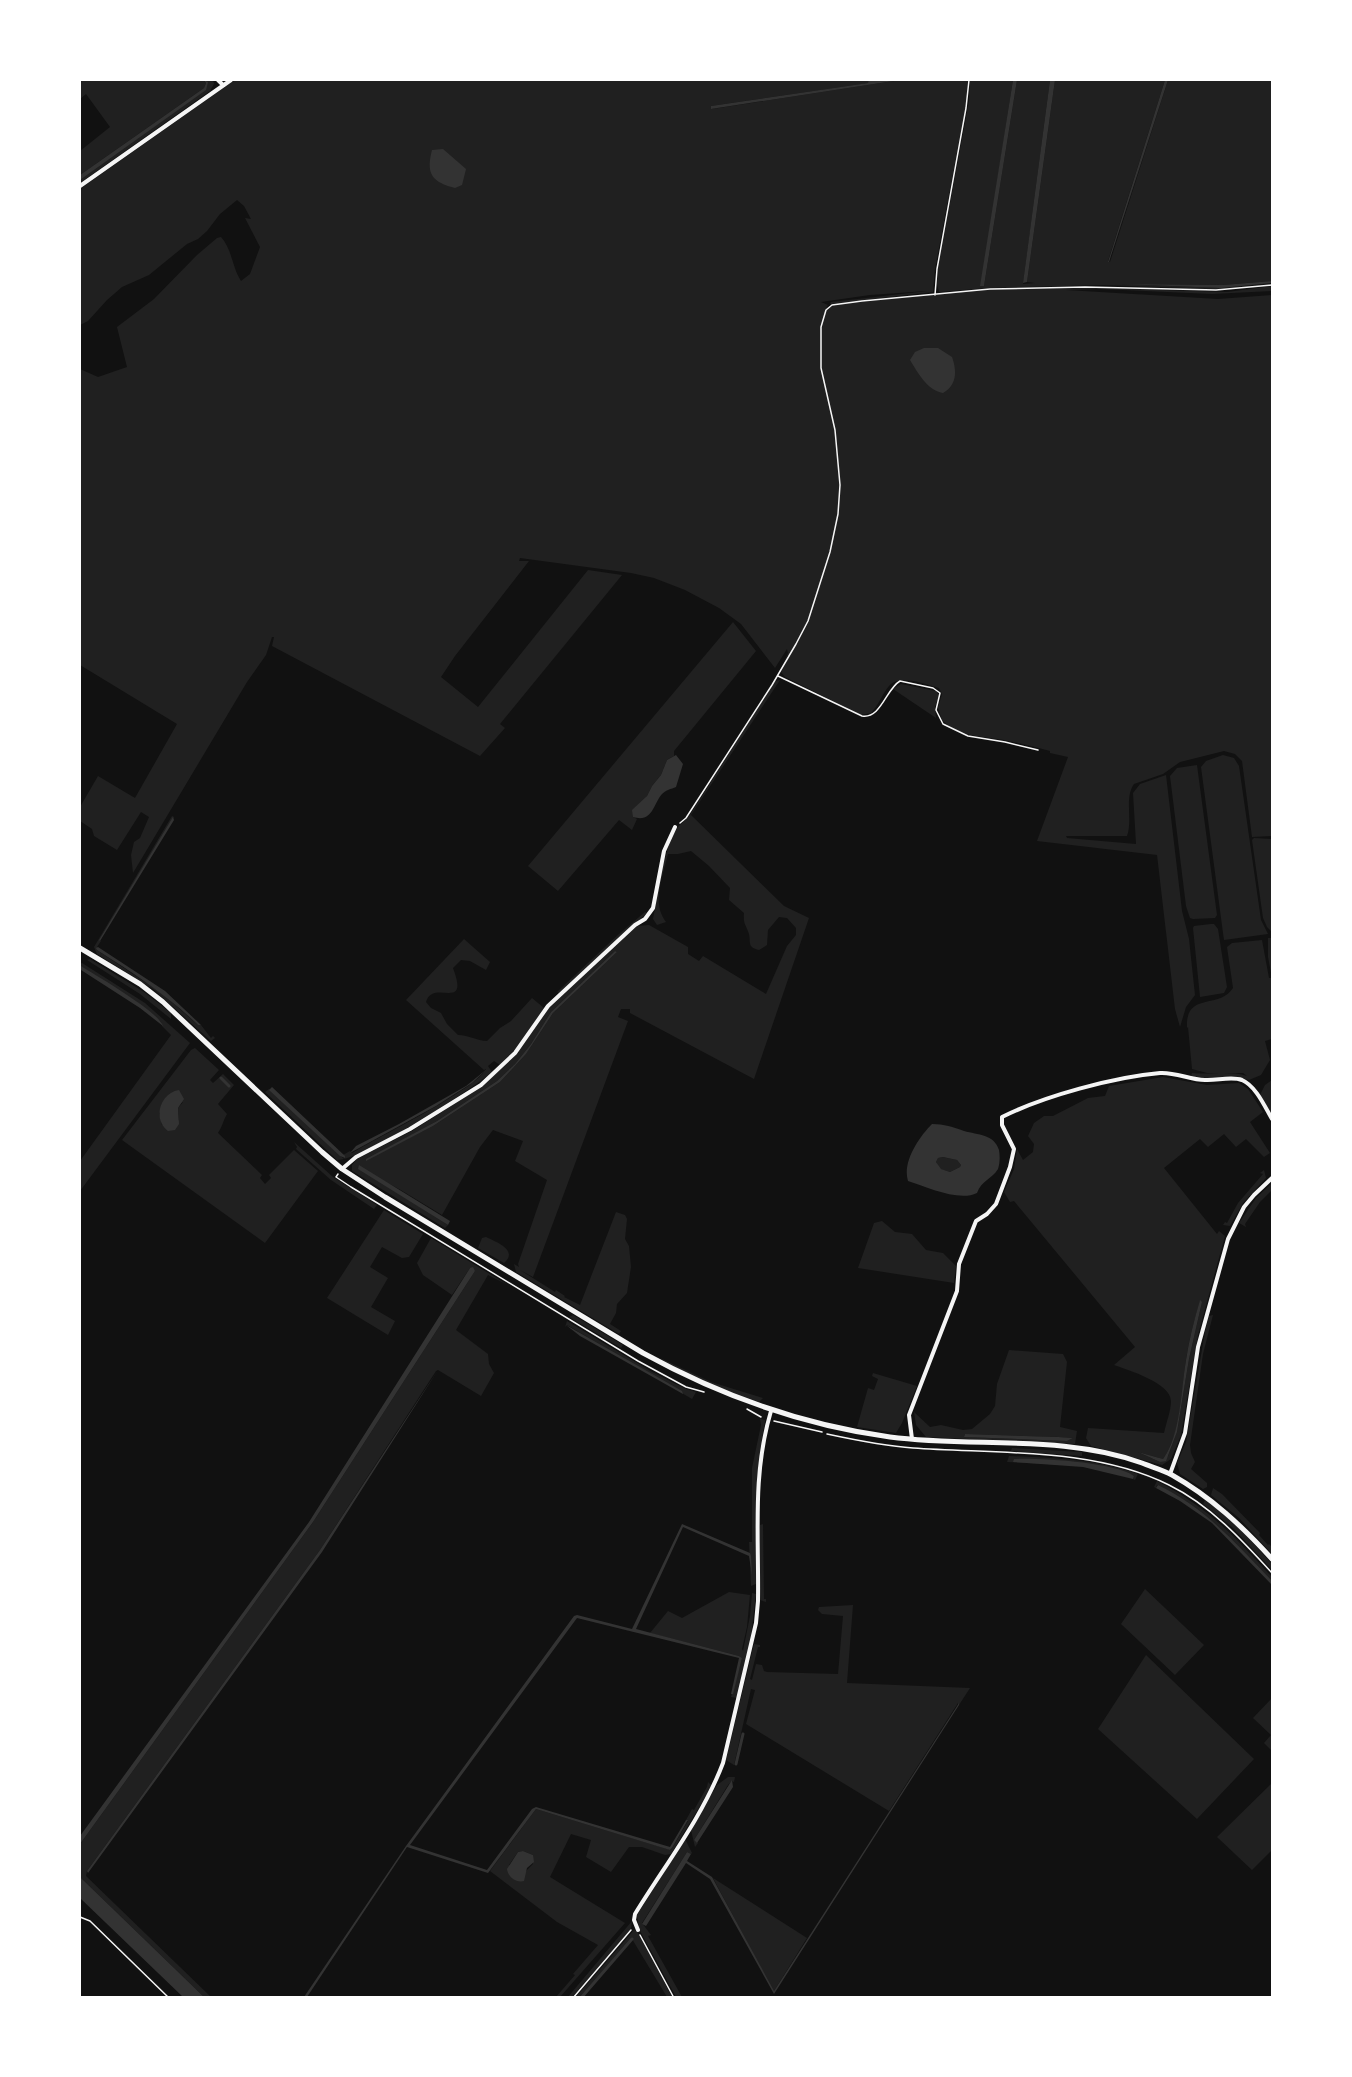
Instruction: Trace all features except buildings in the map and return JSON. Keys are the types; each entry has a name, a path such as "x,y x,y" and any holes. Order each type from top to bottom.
{"street":[{"path":"218,80 223,85"},
{"path":"80,186 231,80"},
{"path":"342,1168 356,1157 410,1129 471,1091 515,1053 548,1006 634,925 650,914 664,851 675,827"},
{"path":"80,948 140,984 163,1002 322,1152 342,1168 385,1197 642,1353 684,1376 771,1411 870,1434 912,1439 1088,1449 1128,1458 1170,1474 1209,1498 1233,1517 1272,1559"},
{"path":"912,1439 909,1415 957,1291 959,1264 976,1221 996,1204 1010,1167 1014,1149 1002,1125 1002,1117 1057,1095 1103,1083 1161,1073 1174,1073 1201,1080 1241,1080 1249,1085 1272,1119"},
{"path":"1170,1474 1185,1433 1198,1347 1228,1239 1244,1207 1272,1178"},
{"path":"638,1930 634,1920 635,1914 702,1808 716,1783 723,1763 756,1623 760,1463 763,1438 771,1411"}],"path":[{"path":"935,295 937,269 969,80"},
{"path":"675,827 686,818 777,676 808,621 821,585 838,514 840,485 835,430 821,368 821,327 826,310 832,305 893,297 990,289 1065,287 1216,290 1272,285"},
{"path":"777,676 868,717 875,713 892,686 900,681 933,688 940,693 936,710 943,724 968,736 1038,750"},
{"path":"911,1448 1083,1459 1127,1468 1169,1485 1207,1509 1223,1522 1272,1574"},
{"path":"80,1917 90,1921 169,1998"},
{"path":"573,1998 634,1928 634,1920"},
{"path":"638,1930 674,1998"}],"shaded area":[{"path":"80,80 204,80 206,83 204,88 80,175 80,151 110,127 86,94 80,99"},
{"path":"204,80 208,82 206,90 80,180 80,175 204,88 206,83"},
{"path":"207,80 213,80 214,84 210,91 80,183 80,180 205,90"},
{"path":"235,80 869,80 869,83 711,106 712,109 900,80 968,80 967,99 935,269 933,292 830,304 831,302 927,291 870,295 821,302 828,305 826,308 842,304 987,289 1101,288 1227,292 1272,286 1272,291 1212,294 1100,289 1066,290 1218,299 1272,295 1272,836 1252,837 1242,761 1235,754 1224,751 1180,762 1163,774 1134,784 1129,802 1127,836 1066,836 1067,838 1136,844 1133,793 1140,784 1166,775 1182,911 1189,939 1195,995 1186,1007 1180,1027 1175,1009 1157,855 1037,841 1068,757 1027,745 956,730 942,720 938,708 942,694 939,688 920,682 906,680 893,682 871,713 861,715 785,677 781,672 789,657 788,655 784,662 788,653 787,649 775,668 741,624 719,608 685,590 654,578 631,573 520,558 519,561 529,561 441,677 478,707 588,570 622,575 500,724 505,728 480,756 272,646 274,637 272,637 266,655 247,682 133,873 131,855 134,842 140,838 149,817 141,812 117,850 94,836 92,829 80,821 80,807 98,776 135,798 177,724 80,665 80,369 98,377 127,367 117,327 154,299 217,238 221,237 225,242 241,281 250,274 260,247 245,218 251,219 244,206 237,200 220,214 198,239 187,244 149,275 122,287 88,321 80,325 80,189"},
{"path":"869,80 900,80 711,109 711,106 868,83"},
{"path":"970,80 1013,80 981,286 984,286 1017,80 1050,80 1023,284 1035,283 1027,282 1055,80 1165,80 1108,261 1110,262 1168,80 1272,80 1272,281 1223,285 1121,284 1221,288 1272,284 1216,289 1102,285 988,288 939,292 938,268 969,101"},
{"path":"1013,80 1017,80 984,286 980,286"},
{"path":"1050,80 1055,80 1027,282 1023,283"},
{"path":"1165,80 1168,80 1108,262"},
{"path":"443,149 466,169 462,185 455,188 440,183 430,171 432,150"},
{"path":"1272,281 1272,283 1221,288 1121,284 1223,285"},
{"path":"924,348 938,348 952,357 955,377 948,390 943,393 928,385 910,360 915,352"},
{"path":"733,622 756,651 674,751 674,756 667,760 661,775 633,817 637,819 632,830 619,820 558,891 528,866"},
{"path":"780,680 691,815 784,906 809,918 754,1079 630,1013 630,1009 621,1009 618,1017 628,1021 533,1277 520,1270 580,1305 616,1212 625,1215 627,1219 625,1239 629,1246 631,1267 627,1293 617,1304 616,1313 610,1324 621,1331 619,1334 516,1272 514,1264 519,1267 518,1264 547,1180 515,1161 523,1141 493,1130 480,1147 442,1215 357,1167 448,1225 445,1228 352,1171 352,1165 357,1159 412,1131 481,1087 517,1054 549,1008 637,926 649,925 688,947 688,954 699,961 703,956 766,994 787,946 796,935 796,928 787,918 779,917 768,930 767,945 759,950 753,948 744,922 744,913 729,900 730,888 691,851 668,854 659,898 659,906 666,922 657,925 653,919 662,869 669,844 677,828 690,815 775,681","holes":["615,951 617,952 553,1013 526,1054 500,1082 433,1126 366,1160 437,1121 497,1081 531,1044 551,1012"]},
{"path":"901,684 936,691 939,695 935,707 936,718 893,689"},
{"path":"676,755 683,764 676,787 662,794 649,815 640,818 633,817 632,810 647,796 661,775 667,760"},
{"path":"1223,755 1234,758 1239,766 1261,920 1268,934 1224,940 1201,767 1206,761"},
{"path":"1197,765 1217,915 1215,918 1190,918 1186,906 1170,776 1177,768"},
{"path":"172,816 174,817 99,940 101,941 97,950 163,994 198,1025 201,1025 211,1038 213,1036 215,1038 211,1041 153,989 97,954 94,947"},
{"path":"173,817 174,820 100,941 99,940"},
{"path":"1254,838 1272,839 1272,932 1263,918 1252,840"},
{"path":"645,912 647,913 559,993 557,992 619,934"},
{"path":"1214,924 1218,929 1227,987 1224,993 1200,997 1193,928"},
{"path":"1268,938 1272,938 1272,978 1268,957"},
{"path":"464,939 490,962 486,970 470,961 461,960 453,968 457,989 454,992 430,995 426,1002 431,1008 441,1013 447,1024 458,1035 487,1041 511,1021 532,998 544,1008 519,1045 500,1065 494,1061 488,1066 492,1072 480,1081 391,1137 344,1158 343,1155 350,1151 352,1153 446,1101 478,1078 486,1069 484,1070 406,1000"},
{"path":"1262,940 1269,978 1272,978 1272,1039 1265,1041 1270,1060 1261,1075 1249,1080 1236,1077 1214,1079 1191,1076 1192,1073 1207,1073 1192,1069 1187,1028 1191,1009 1204,1002 1227,995 1233,988 1227,947 1232,943"},
{"path":"98,947 165,991 201,1025 198,1025 149,985 97,950"},
{"path":"615,951 617,952 553,1013 526,1054 500,1082 433,1126 366,1161 437,1121 497,1081 531,1044 551,1012"},
{"path":"90,959 144,992 171,1013 171,1019 140,994 87,960"},
{"path":"82,963 145,1003 190,1043 80,1191 80,1161 171,1035 161,1022 82,967 80,968"},
{"path":"81,966 139,1003 163,1026 140,1008 81,970"},
{"path":"195,1048 219,1070 210,1080 213,1083 223,1074 234,1085 218,1104 227,1114 218,1133 262,1175 260,1178 265,1184 271,1178 269,1175 294,1150 318,1171 265,1243 122,1140 191,1050","holes":["183,1102 178,1108 179,1120 162,1125 159,1113"]},
{"path":"487,1069 472,1083 436,1106 350,1153 356,1146 466,1086"},
{"path":"1163,1077 1207,1085 1239,1083 1248,1089 1263,1112 1250,1122 1270,1153 1264,1157 1246,1139 1236,1147 1224,1134 1208,1147 1200,1139 1164,1168 1217,1234 1219,1231 1225,1236 1198,1335 1181,1435 1171,1459 1162,1465 1091,1446 1086,1438 1088,1428 1164,1433 1171,1405 1169,1394 1148,1378 1114,1365 1135,1347 1014,1201 1010,1202 1004,1192 1014,1169 1017,1149 1023,1160 1033,1152 1034,1144 1028,1136 1034,1123 1044,1116 1053,1116 1088,1098 1105,1096 1109,1086","holes":["1200,1301 1202,1302 1189,1359 1177,1432 1168,1456 1160,1462 1138,1452 1163,1459 1169,1449 1180,1411 1190,1338"]},
{"path":"1272,1080 1272,1115 1260,1095 1265,1085"},
{"path":"272,1087 345,1158 340,1156 269,1090"},
{"path":"179,1090 184,1099 178,1108 179,1124 175,1130 168,1131 160,1120 160,1107 167,1096"},
{"path":"272,1090 344,1159 337,1160 265,1092"},
{"path":"932,1124 948,1126 989,1138 999,1150 998,1169 977,1193 970,1195 943,1193 908,1181 907,1166 913,1150","holes":["943,1157 957,1160 960,1167 950,1172 941,1169 936,1162 938,1158"]},
{"path":"294,1142 333,1177 377,1205 374,1209 331,1180 296,1149"},
{"path":"938,1158 957,1160 960,1167 950,1172 940,1169 936,1162"},
{"path":"359,1165 450,1221 448,1225 358,1169"},
{"path":"1264,1170 1266,1178 1243,1203 1230,1226 1223,1225 1227,1223 1238,1203"},
{"path":"1272,1183 1272,1190 1260,1202 1245,1224 1246,1227 1239,1223 1256,1198"},
{"path":"384,1210 423,1234 409,1257 402,1258 382,1247 370,1267 388,1278 371,1307 395,1321 388,1335 327,1298"},
{"path":"882,1221 895,1232 912,1234 926,1250 943,1253 956,1266 954,1283 858,1268 874,1223"},
{"path":"486,1237 508,1250 508,1258 504,1263 478,1248 482,1238"},
{"path":"431,1238 508,1285 488,1275 456,1330 488,1354 489,1364 494,1373 481,1396 438,1370 436,1371 320,1550 87,1871 86,1876 211,1997 204,1997 80,1877 80,1844 313,1522 475,1271 470,1268 452,1295 423,1275 417,1263"},
{"path":"473,1267 475,1271 313,1522 80,1844 80,1836 309,1522 470,1268"},
{"path":"1200,1300 1202,1302 1189,1359 1177,1432 1166,1461 1160,1462 1138,1452 1163,1459 1169,1449 1177,1425 1187,1352"},
{"path":"573,1315 623,1345 621,1348 569,1317"},
{"path":"1213,1315 1203,1354 1190,1445 1195,1462 1191,1469 1207,1483 1207,1487 1203,1489 1180,1474 1177,1463 1186,1442 1205,1332 1209,1316"},
{"path":"567,1321 652,1372 696,1392 692,1399 567,1325 565,1327"},
{"path":"566,1325 682,1391 683,1394 580,1336"},
{"path":"1009,1350 1063,1354 1067,1362 1060,1427 1077,1431 1075,1444 926,1437 916,1425 914,1412 930,1427 941,1425 963,1430 972,1429 990,1414 995,1406 997,1384","holes":["965,1434 1073,1438 1067,1441 964,1437"]},
{"path":"660,1358 711,1382 763,1398 759,1402 721,1388 694,1377"},
{"path":"438,1370 322,1552 88,1873 87,1871 320,1550"},
{"path":"873,1373 917,1386 896,1433 857,1427 868,1388 874,1390 878,1379 872,1376"},
{"path":"760,1419 765,1422 757,1483 756,1584 751,1586 749,1542 752,1542 752,1468 761,1425"},
{"path":"965,1434 1073,1438 1067,1441 964,1437"},
{"path":"1012,1448 1082,1452 1082,1456 1011,1451"},
{"path":"1009,1456 1091,1462 1138,1474 1135,1480 1134,1476 1106,1467 1007,1462"},
{"path":"1014,1459 1094,1464 1124,1471 1134,1476 1133,1479 1083,1467 1013,1462"},
{"path":"1157,1481 1191,1501 1219,1523 1272,1577 1272,1582 1233,1540 1206,1517 1175,1495 1157,1485 1156,1488 1154,1487"},
{"path":"1158,1485 1190,1504 1219,1527 1272,1581 1272,1585 1212,1523 1156,1488"},
{"path":"1213,1488 1222,1494 1260,1533 1259,1535 1272,1547 1272,1554 1239,1518 1211,1495"},
{"path":"1205,1500 1224,1514 1249,1539 1272,1564 1272,1570 1233,1528 1203,1504"},
{"path":"682,1524 750,1553 752,1575 749,1556 683,1527 636,1629 742,1658 733,1694 731,1694 739,1658 577,1618 410,1845 487,1870 532,1809 536,1807 670,1847 688,1820 672,1848 670,1850 536,1809 488,1873 407,1847 307,1997 304,1997 406,1846 574,1616 632,1629"},
{"path":"763,1524 764,1599 766,1602 760,1600 760,1525"},
{"path":"1145,1589 1204,1645 1175,1675 1121,1624"},
{"path":"729,1592 750,1595 743,1651 750,1616 752,1593 756,1594 750,1644 737,1698 731,1697 742,1658 650,1633 668,1611 682,1618"},
{"path":"853,1605 847,1683 970,1688 889,1811 746,1724 755,1690 751,1689 734,1765 726,1760 754,1644 760,1647 758,1647 750,1679 752,1680 756,1664 762,1665 764,1671 767,1672 838,1674 843,1616 822,1614 818,1610 819,1607"},
{"path":"1146,1655 1254,1759 1197,1819 1098,1729"},
{"path":"1272,1698 1272,1751 1264,1743 1271,1735 1253,1718"},
{"path":"959,1703 774,1994 710,1879 686,1863 646,1926 642,1924 687,1852 691,1854 687,1861 712,1877 774,1991"},
{"path":"728,1777 735,1777 734,1782 728,1785 694,1840 698,1843 695,1847 691,1830 717,1785"},
{"path":"732,1780 733,1787 697,1843 694,1840"},
{"path":"708,1782 712,1786 671,1854 665,1855 642,1847 629,1847 611,1872 586,1857 591,1840 571,1834 550,1877 625,1923 560,1997 556,1997 598,1945 557,1922 490,1871 536,1809 671,1850 688,1821 686,1820 692,1809 694,1810","holes":["523,1851 533,1855 533,1864 525,1872 509,1865 518,1852"]},
{"path":"1272,1783 1272,1850 1252,1870 1217,1837"},
{"path":"685,1839 692,1853 687,1852 642,1923 651,1935 648,1936 682,1997 676,1997 639,1929 637,1915"},
{"path":"523,1851 533,1855 534,1862 527,1868 524,1881 518,1881 511,1877 507,1869 518,1852"},
{"path":"80,1877 204,1997 183,1997 80,1898"},
{"path":"713,1878 807,1938 774,1991 773,1991"},
{"path":"632,1921 631,1929 572,1997 567,1998"},
{"path":"634,1930 637,1931 672,1997 667,1997 632,1939 582,1997 575,1998"}],"waterway":[{"path":"221,1078 229,1086"},
{"path":"736,1764 743,1734"},
{"path":"581,1998 632,1939"}]}
